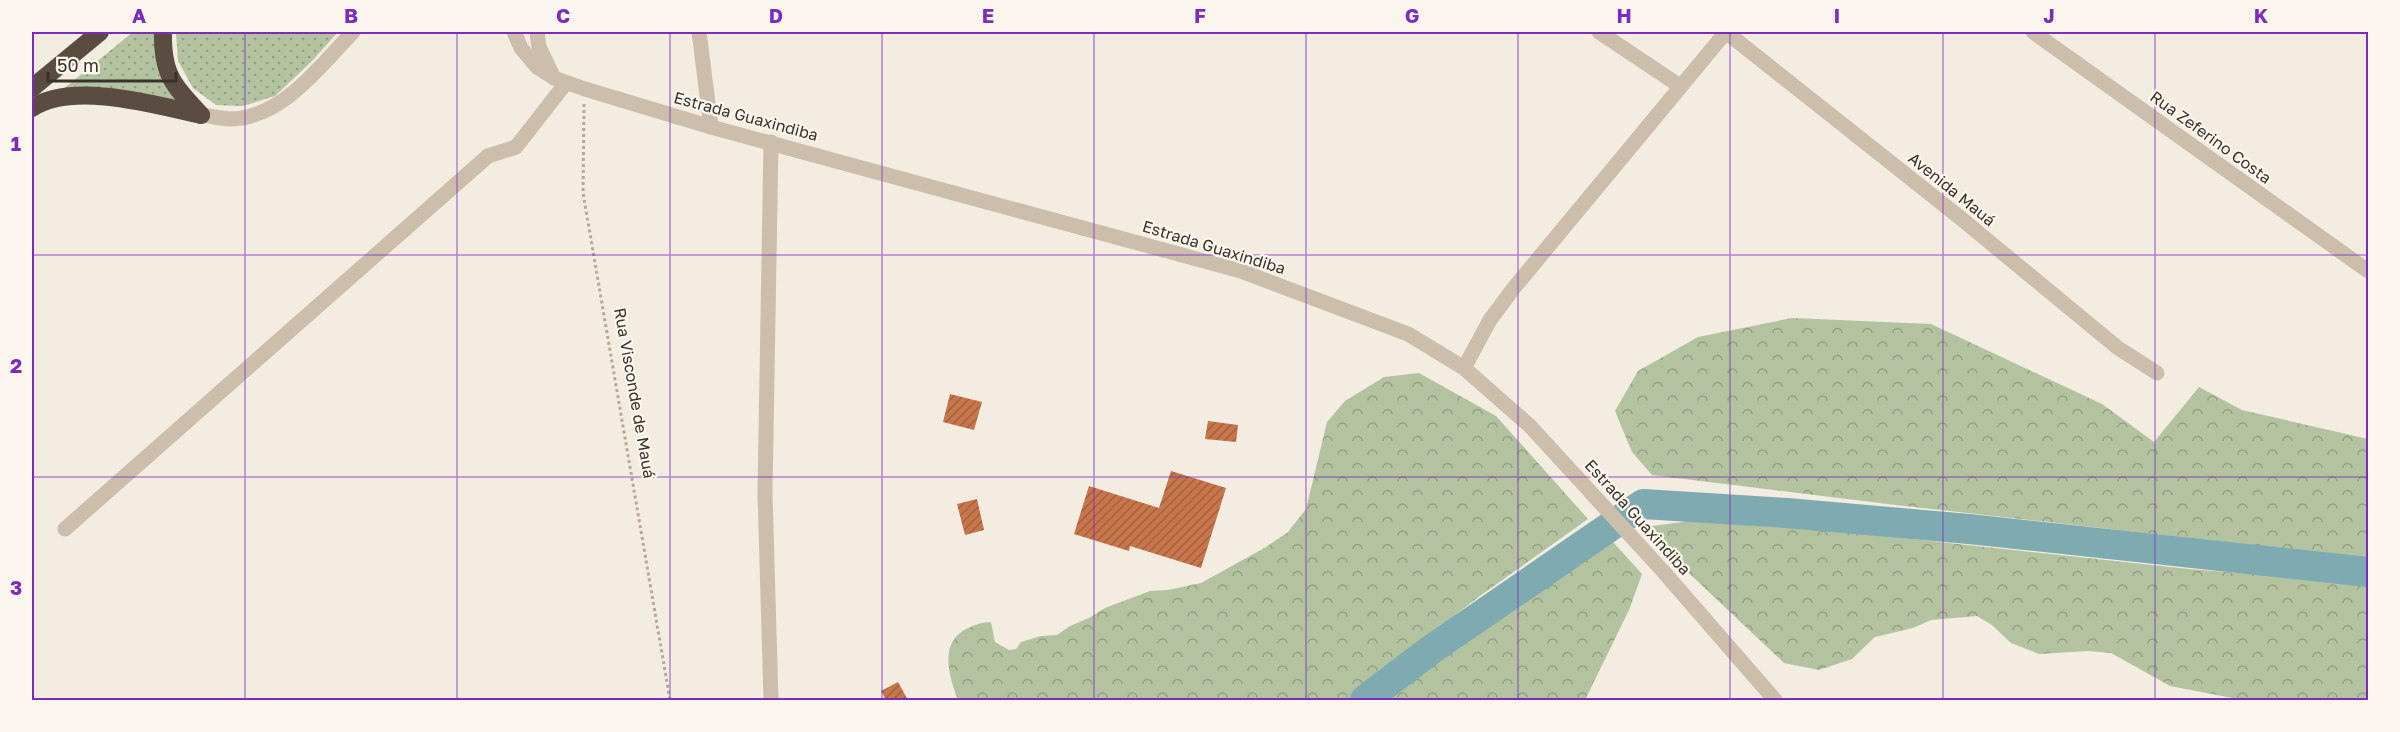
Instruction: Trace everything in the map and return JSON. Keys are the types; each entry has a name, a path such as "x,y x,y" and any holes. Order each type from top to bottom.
{"highway":[{"path":"32,88 100,32"},
{"path":"163,32 162,52 166,70 180,92 201,115"},
{"path":"32,108 58,98 96,96 145,102 201,115"}],"street":[{"path":"201,115 229,119 249,116 282,101 307,80 353,32"},
{"path":"514,32 528,57 537,67 560,81"},
{"path":"537,32 543,58 560,81"},
{"path":"699,32 711,127"},
{"path":"1599,32 1680,86"},
{"name":"Avenida Mauá","path":"1464,368 1490,320 1513,289 1726,32 1958,216 2118,348 2157,373"},
{"name":"Rua Zeferino Costa","path":"2033,32 2054,37 2368,271"},
{"path":"65,529 488,156 516,147 560,81"},
{"name":"Estrada Guaxindiba","path":"560,81 711,127 1241,271 1408,334 1464,368 1530,426 1775,700"},
{"path":"771,142 765,493 771,700"}],"path":[{"name":"Rua Visconde de Mauá","path":"585,89 583,193 670,700"}],"green space":[{"path":"133,32 156,32 182,103 102,87 62,90"},
{"path":"176,32 338,32 311,62 275,96 243,106 216,105 193,88 178,61"},
{"path":"1792,318 1931,324 2102,404 2154,442 2199,387 2242,410 2368,439 2368,558 1652,475 1632,452 1615,411 1638,371 1698,337"},
{"path":"1419,373 1496,416 1588,519 1477,598 1347,700 958,700 949,670 949,651 959,634 968,628 991,622 995,642 1009,650 1016,649 1021,642 1041,636 1057,635 1105,608 1150,591 1168,590 1201,583 1266,547 1288,532 1306,509 1327,422 1345,401 1384,377"},
{"path":"1700,516 2189,569 2368,583 2368,700 2243,700 2170,686 2111,653 2088,651 2039,654 2011,643 1992,625 1977,616 1931,620 1913,628 1875,637 1852,659 1819,670 1784,663 1657,543 1652,526 1683,522"},
{"path":"1613,542 1642,574 1629,610 1585,700 1388,700 1453,650"}],"building":[{"path":"950,394 982,402 974,430 943,422"},
{"path":"1208,421 1238,425 1236,442 1205,439"},
{"path":"1171,471 1226,488 1201,568 1130,546 1129,551 1074,534 1089,486 1159,508"},
{"path":"977,499 984,530 965,535 957,504"},
{"path":"898,682 908,700 886,700 881,691"}],"waterway":[{"path":"1365,700 1432,649 1643,504 1787,513 1969,529 2368,572"}]}
